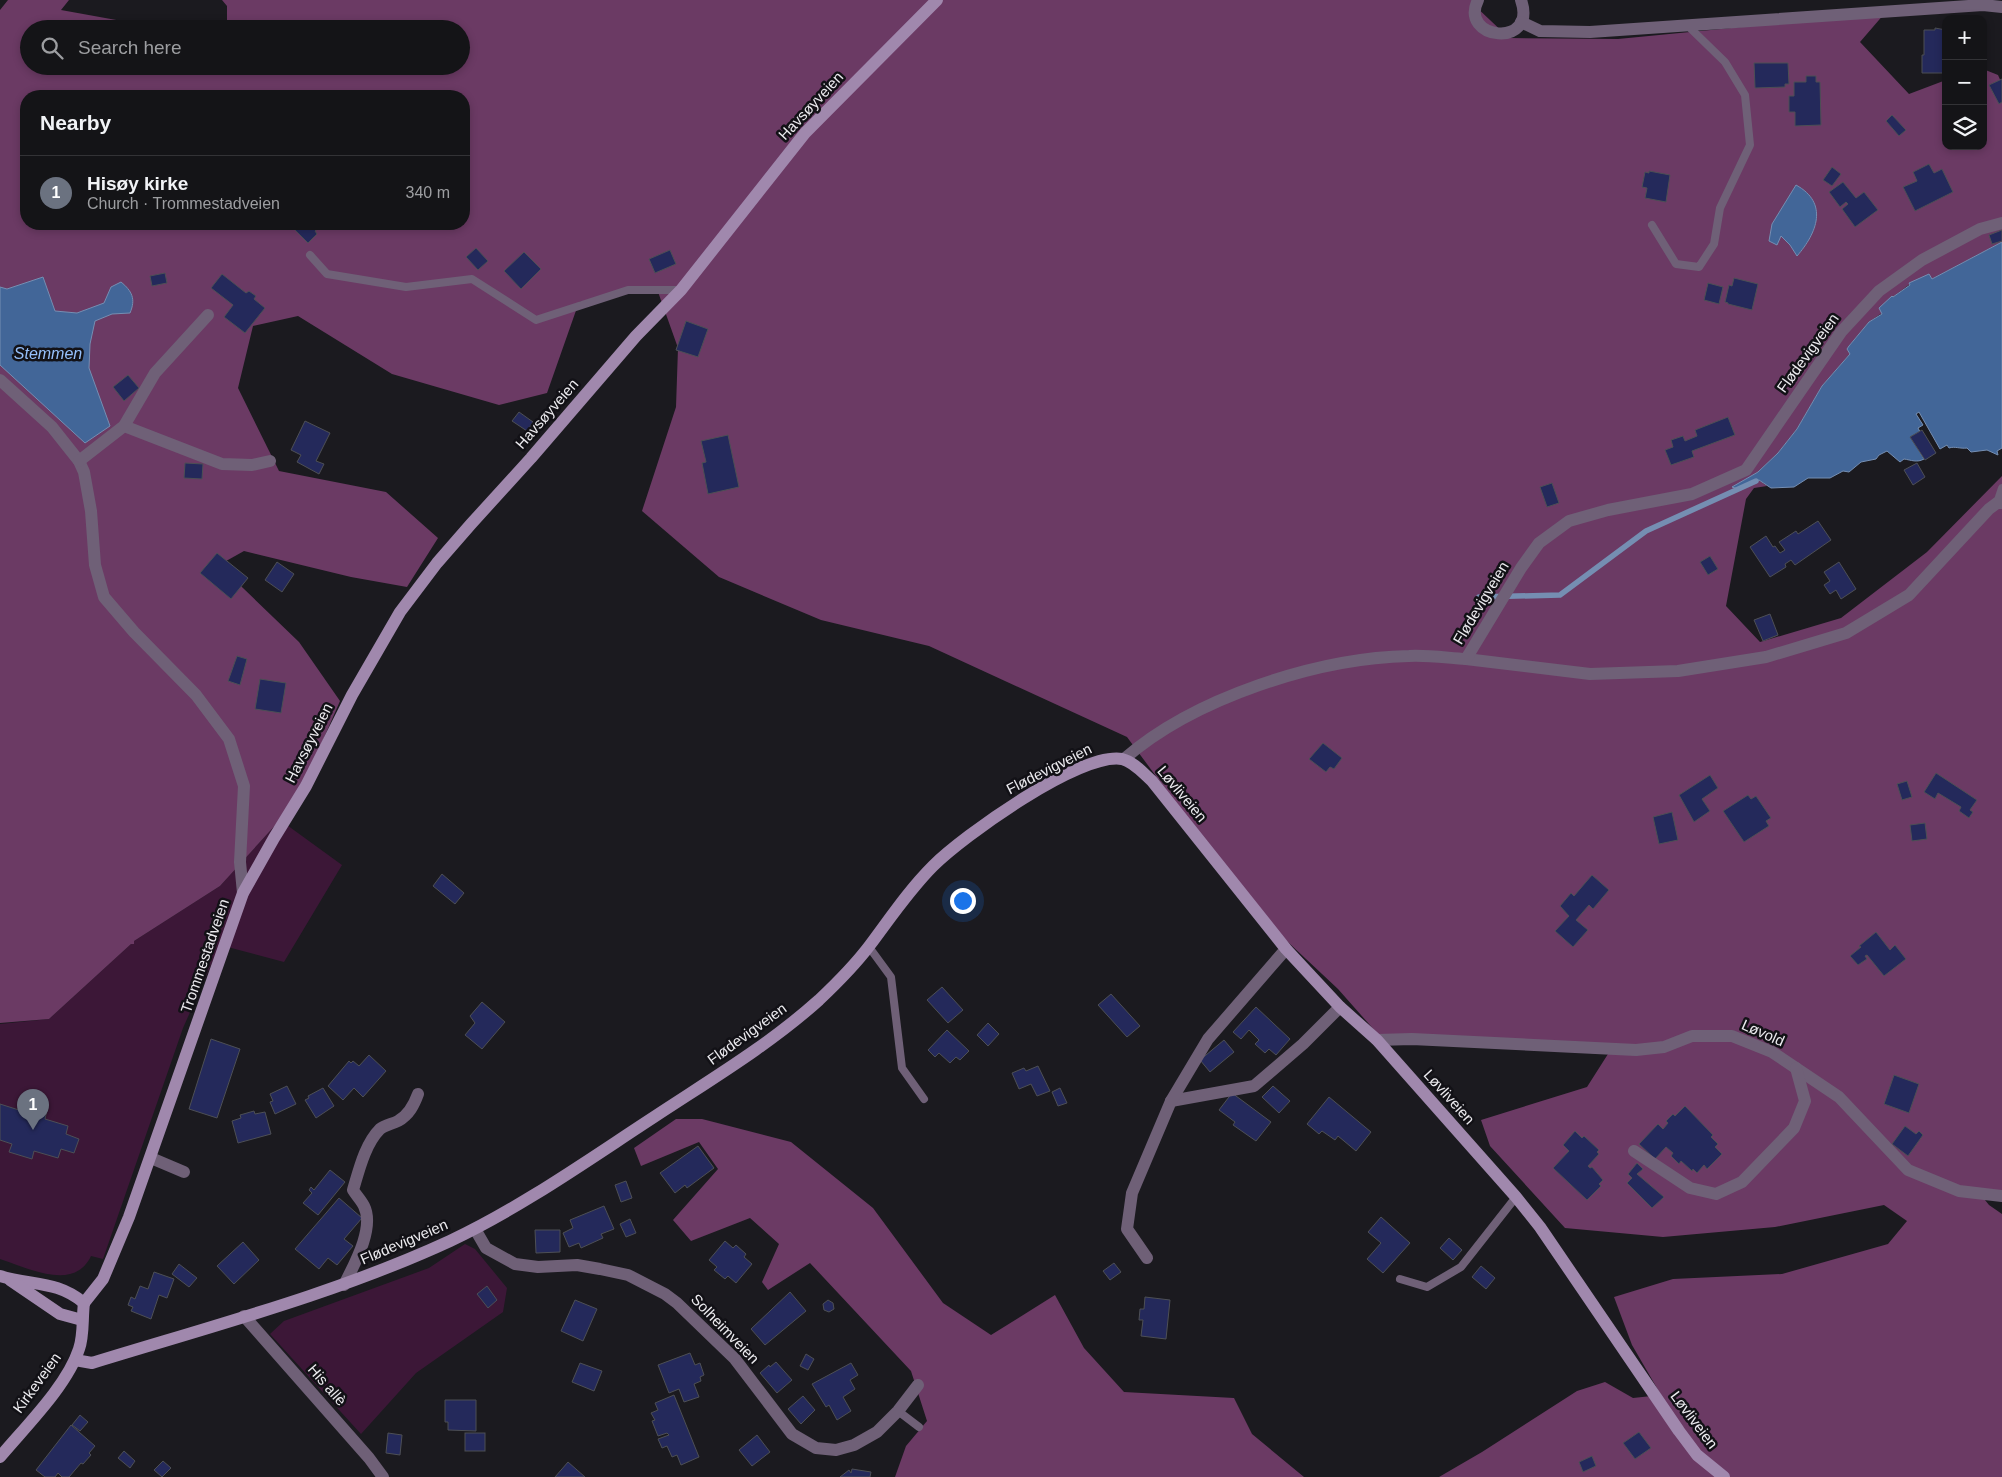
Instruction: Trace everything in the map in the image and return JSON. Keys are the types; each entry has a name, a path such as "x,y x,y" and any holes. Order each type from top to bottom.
{"main road":[{"name":"Havsøyveien","path":"244,893 274,838 306,786 352,695 400,612 437,563 636,336 681,290 805,133 937,0"},
{"name":"Flødevigveien","path":"74,1360 92,1363 344,1285 475,1229 509,1210 724,1072 772,1038 818,1000 869,947 910,891 950,850 971,833 1023,800 1084,766 1104,759 1124,759"},
{"name":"Løvliveien","path":"1124,759 1138,768 1152,781 1286,949 1340,1007 1377,1040 1516,1197 1540,1227 1679,1431 1698,1455 1724,1477"},
{"name":"Trommestadveien","path":"84,1303 103,1279 151,1158 244,893"},
{"path":"4,1277 46,1284 72,1294 84,1303"},
{"path":"4,1277 60,1314 82,1320"},
{"name":"Kirkeveien","path":"0,1457 62,1382 74,1360 80,1347 84,1303"}],"street":[{"path":"1478,0 1475,11 1477,19 1487,31 1502,35 1510,33 1521,22 1523,14 1521,0"},
{"path":"1521,22 1540,31 1590,32 1983,5 2002,7"},
{"name":"Flødevigveien","path":"1124,759 1144,742 1212,703 1283,677 1338,664 1409,656 1466,659 1521,568 1540,543 1569,521 1608,510 1692,494 1746,470 1840,332 1879,291 1922,260 1980,229 2002,222"},
{"path":"79,461 124,426 155,373 208,315"},
{"name":"Trommestadveien","path":"0,380 52,427 79,461 84,472 91,511 95,564 104,598 134,632 196,695 229,739 244,786 240,862 244,893"},
{"path":"124,426 222,464 252,465 270,461"},
{"path":"1466,659 1590,674 1678,671 1766,657 1846,633 1909,595 2000,503"},
{"path":"1146,1258 1127,1229 1132,1193 1171,1101 1208,1038 1286,949"},
{"path":"1171,1101 1254,1086 1303,1044 1340,1007"},
{"name":"Løvold","path":"1377,1040 1412,1039 1636,1050 1664,1047 1692,1036 1732,1036 1772,1052 1838,1097 1908,1170 1959,1191 2002,1196"},
{"path":"1634,1151 1690,1188 1716,1194 1742,1182 1794,1128 1804,1101 1796,1068"},
{"path":"344,1285 366,1233 365,1208 353,1190 359,1169 373,1137 382,1127 405,1116 414,1106 418,1094"},
{"path":"151,1158 184,1172"},
{"name":"Solheimveien","path":"475,1229 486,1248 515,1264 538,1267 577,1265 600,1269 628,1275 649,1284 665,1294 677,1303 735,1359 792,1434 816,1448 836,1450 854,1445 877,1432 898,1411 918,1385"},
{"name":"His allè","path":"244,1316 369,1458 383,1477"}],"lane":[{"path":"1652,225 1676,264 1699,267 1714,244 1720,208 1750,145 1745,95 1725,62 1688,26"},
{"path":"310,255 326,274 406,287 472,280 536,320 628,290 681,290"},
{"path":"2000,503 2002,488"},
{"path":"869,947 891,977 902,1068 924,1099"},
{"path":"1400,1279 1427,1287 1461,1267 1516,1197"},
{"path":"898,1411 919,1426"}],"shaded area":[{"path":"8,0 69,0 61,10 116,20 20,20 20,75 470,75 470,20 227,20 227,6 222,0 1474,0 1472,3 1509,38 1618,39 1885,13 1860,42 1909,94 1942,82 1942,150 1987,150 1987,71 1998,75 2002,84 2002,242 1932,279 1909,283 1893,297 1882,313 1869,322 1849,346 1850,354 1822,386 1797,429 1778,453 1758,472 1733,487 1738,489 1759,480 1767,486 1754,488 1746,499 1726,606 1760,642 1841,618 1927,552 2002,476 2002,1195 1981,1195 1989,1205 2002,1214 2002,1477 1439,1477 1482,1452 1577,1391 1605,1382 1633,1398 1661,1395 1632,1345 1614,1297 1673,1279 1782,1274 1888,1244 1907,1221 1884,1205 1775,1227 1663,1237 1565,1228 1490,1146 1481,1120 1587,1087 1608,1054 1384,1041 1338,989 1258,914 1127,737 929,646 821,620 719,577 642,511 676,407 678,348 657,289 579,302 547,393 499,405 392,374 298,316 253,326 238,388 279,471 386,492 438,538 407,587 351,577 244,551 219,565 299,642 340,701 302,788 280,820 220,886 134,941 134,944 131,944 49,1019 0,1023 0,10"},
{"path":"280,820 342,865 284,962 220,945 183,1028 103,1259 91,1256 83,1267 74,1273 62,1275 37,1271 0,1259 0,1024 49,1019 131,944 134,944 134,941 220,886"},
{"path":"676,1119 702,1119 791,1142 873,1208 943,1303 991,1335 1055,1295 1084,1348 1124,1392 1234,1398 1252,1434 1304,1477 895,1477 906,1446 927,1421 911,1371 810,1263 768,1290 762,1282 779,1244 750,1218 691,1241 673,1220 718,1169 699,1142 641,1166 634,1148"},
{"path":"465,1244 475,1249 507,1288 503,1312 416,1373 361,1434 270,1334 284,1321 429,1268"}],"water":[{"path":"1796,185 1813,200 1816,209 1816,219 1810,238 1797,256 1781,236 1777,245 1769,241 1772,224"},
{"path":"2002,242 2002,448 1997,451 1998,455 1987,450 1971,452 1967,448 1949,448 1947,445 1940,449 1919,412 1916,414 1923,425 1918,428 1920,432 1911,437 1924,459 1914,461 1904,459 1900,462 1887,451 1876,459 1861,462 1849,472 1843,471 1830,478 1808,478 1794,487 1771,488 1759,480 1738,489 1732,487 1758,472 1778,453 1797,429 1822,386 1850,354 1847,349 1849,346 1869,322 1882,314 1879,308 1892,296 1910,285 1909,283 1929,274 1932,279"},
{"name":"Stemmen","path":"43,277 55,311 77,313 104,303 111,287 121,282 128,289 133,299 130,313 112,314 95,321 90,344 89,368 110,426 85,443 0,365 0,287 7,289"}],"building":[{"path":"1935,28 1942,29 1942,73 1922,73 1924,30 1935,30"},
{"path":"1754,63 1788,63 1789,84 1785,84 1785,87 1755,88"},
{"path":"1806,76 1816,76 1816,82 1820,82 1821,125 1795,126 1795,112 1789,112 1789,96 1794,96 1794,82 1806,82"},
{"path":"2002,79 2002,102 1999,104 1989,85"},
{"path":"1892,115 1906,130 1899,136 1886,121"},
{"path":"1929,164 1934,173 1942,169 1953,192 1915,211 1903,187 1917,181 1913,172"},
{"path":"1832,167 1841,174 1832,186 1823,180"},
{"path":"1649,171 1670,175 1666,202 1645,198 1647,188 1642,187 1645,172 1649,173"},
{"path":"1843,182 1856,198 1864,192 1878,210 1855,227 1842,209 1848,204 1846,202 1840,207 1829,192"},
{"path":"295,230 316,230 317,234 308,243"},
{"path":"2002,230 2002,241 1992,244 1989,235"},
{"path":"476,248 488,261 478,270 466,257"},
{"path":"670,250 676,264 655,273 649,259"},
{"path":"524,252 541,269 521,289 504,271"},
{"path":"165,273 167,283 152,286 150,276"},
{"path":"222,274 246,293 249,291 256,296 254,299 265,308 245,333 224,317 233,305 211,288"},
{"path":"1734,278 1758,284 1752,310 1725,302 1729,285 1732,286"},
{"path":"1708,283 1723,287 1719,304 1704,300"},
{"path":"686,321 708,329 698,357 676,350"},
{"path":"128,375 139,388 124,401 113,387"},
{"path":"519,412 533,422 527,431 512,421"},
{"path":"1728,417 1735,435 1692,451 1694,457 1671,465 1665,450 1673,447 1671,440 1683,436 1685,441 1697,436 1695,430"},
{"path":"305,421 330,433 316,461 324,464 319,474 297,462 301,455 291,450"},
{"path":"1922,430 1936,453 1925,460 1910,437"},
{"path":"728,435 739,487 708,494 702,463 706,462 701,441"},
{"path":"185,463 203,464 202,479 184,478"},
{"path":"1917,463 1925,477 1913,485 1904,470"},
{"path":"1552,483 1559,503 1547,507 1540,487"},
{"path":"1818,521 1831,540 1795,565 1791,560 1785,564 1786,567 1770,577 1750,547 1766,536 1773,547 1775,546 1780,553 1785,550 1779,542 1796,531 1798,534"},
{"path":"217,553 248,578 231,599 200,573"},
{"path":"1710,556 1718,569 1708,575 1700,562"},
{"path":"277,562 294,574 282,592 265,580"},
{"path":"1839,562 1856,589 1841,599 1836,590 1830,594 1824,585 1830,581 1824,572"},
{"path":"1770,614 1778,635 1763,641 1754,620"},
{"path":"237,656 247,659 240,685 228,681"},
{"path":"260,679 286,683 281,713 255,709"},
{"path":"1323,743 1342,758 1334,769 1330,767 1326,772 1309,759"},
{"path":"1936,773 1977,800 1970,810 1973,812 1969,818 1959,811 1961,807 1938,793 1935,799 1924,792"},
{"path":"1710,775 1718,788 1702,799 1710,811 1694,822 1679,795"},
{"path":"1907,781 1912,797 1902,800 1897,784"},
{"path":"1748,795 1751,799 1756,796 1771,818 1766,821 1769,826 1744,842 1723,811"},
{"path":"1672,812 1678,840 1659,844 1653,817"},
{"path":"1925,823 1927,839 1912,841 1910,825"},
{"path":"442,874 464,893 455,904 433,886"},
{"path":"1592,875 1609,890 1593,909 1589,905 1576,920 1588,930 1573,947 1555,931 1569,916 1560,906 1571,893 1574,896"},
{"path":"1876,932 1890,950 1895,945 1906,959 1884,976 1867,955 1865,956 1867,959 1858,965 1850,956"},
{"path":"942,987 963,1010 948,1023 927,1000"},
{"path":"1111,994 1140,1026 1127,1037 1098,1005"},
{"path":"482,1002 505,1022 482,1049 465,1035 475,1023 470,1016"},
{"path":"1256,1007 1290,1039 1276,1055 1269,1049 1265,1053 1255,1044 1259,1040 1249,1030 1241,1039 1233,1032"},
{"path":"988,1023 999,1034 988,1046 977,1035"},
{"path":"947,1030 969,1051 960,1060 956,1057 950,1063 939,1053 935,1057 928,1050"},
{"path":"211,1039 240,1049 217,1118 189,1109"},
{"path":"1224,1040 1234,1052 1210,1072 1200,1060"},
{"path":"369,1055 386,1071 363,1097 354,1088 343,1100 328,1086 349,1061 351,1063 353,1061 359,1066"},
{"path":"1038,1066 1050,1091 1037,1096 1031,1084 1019,1089 1012,1073 1024,1068 1026,1071"},
{"path":"1894,1075 1919,1084 1909,1113 1884,1104"},
{"path":"287,1086 296,1104 275,1114 270,1102 273,1101 270,1094"},
{"path":"1273,1086 1290,1101 1279,1113 1262,1097"},
{"path":"323,1088 334,1106 316,1118 305,1100 309,1098 308,1096"},
{"path":"1060,1088 1067,1103 1058,1106 1052,1092"},
{"path":"1232,1093 1271,1122 1256,1141 1233,1125 1235,1122 1219,1110"},
{"path":"1329,1097 1371,1132 1356,1151 1338,1136 1335,1140 1322,1131 1319,1134 1307,1124"},
{"path":"25,1103 47,1110 45,1119 68,1126 66,1134 79,1139 74,1153 61,1149 58,1158 34,1151 32,1159 9,1152 12,1144 0,1140 0,1104 22,1111"},
{"path":"1685,1106 1713,1135 1711,1137 1718,1144 1715,1147 1722,1154 1707,1169 1704,1165 1697,1173 1681,1161 1679,1164 1671,1156 1673,1153 1666,1147 1655,1159 1639,1144 1658,1124 1663,1129 1668,1123 1666,1121 1673,1114 1675,1116"},
{"path":"254,1111 255,1114 265,1112 271,1134 238,1143 232,1121 241,1118 240,1115"},
{"path":"1905,1126 1916,1134 1919,1131 1923,1135 1908,1156 1892,1144"},
{"path":"1575,1131 1582,1138 1584,1136 1599,1150 1597,1152 1599,1154 1588,1166 1592,1167 1603,1180 1599,1184 1601,1186 1587,1200 1553,1168 1569,1151 1563,1145"},
{"path":"698,1146 714,1168 687,1188 685,1185 675,1193 660,1173"},
{"path":"1637,1163 1643,1169 1637,1174 1664,1197 1652,1208 1627,1183 1632,1178 1628,1174"},
{"path":"330,1170 345,1182 318,1215 303,1203 312,1193 309,1190 311,1187 314,1190"},
{"path":"626,1181 632,1198 621,1202 615,1185"},
{"path":"339,1198 362,1218 344,1239 353,1246 337,1265 328,1258 319,1269 295,1249"},
{"path":"604,1206 614,1229 601,1234 603,1238 581,1248 579,1243 569,1247 563,1233 573,1228 570,1220"},
{"path":"1381,1217 1410,1243 1383,1273 1367,1259 1381,1243 1368,1232"},
{"path":"630,1219 636,1233 626,1237 620,1224"},
{"path":"535,1230 560,1230 560,1252 536,1253"},
{"path":"1449,1238 1462,1250 1453,1260 1440,1248"},
{"path":"725,1241 733,1248 736,1245 746,1254 744,1257 752,1264 736,1283 728,1276 725,1279 714,1270 717,1267 709,1260"},
{"path":"243,1242 259,1260 234,1284 217,1266"},
{"path":"1114,1263 1121,1272 1110,1280 1103,1271"},
{"path":"179,1264 197,1278 189,1287 172,1274"},
{"path":"1481,1266 1495,1278 1486,1289 1472,1277"},
{"path":"154,1272 174,1279 167,1298 159,1295 151,1319 131,1311 133,1307 128,1305 131,1297 135,1299 140,1286 148,1289"},
{"path":"487,1286 497,1300 488,1308 477,1294"},
{"path":"790,1292 806,1311 765,1345 751,1329"},
{"path":"1145,1297 1170,1300 1166,1339 1141,1336 1143,1320 1139,1320 1140,1309 1144,1309"},
{"path":"575,1300 597,1309 583,1341 561,1331"},
{"path":"828,1300 833,1303 834,1309 829,1312 824,1310 823,1304"},
{"path":"690,1353 695,1365 700,1363 704,1375 700,1377 701,1381 694,1384 699,1397 684,1402 679,1389 669,1393 658,1365"},
{"path":"806,1354 814,1359 808,1370 800,1366"},
{"path":"776,1362 792,1380 777,1393 760,1373"},
{"path":"580,1363 602,1371 594,1391 572,1382"},
{"path":"851,1363 858,1375 850,1380 855,1389 843,1397 851,1411 837,1420 829,1405 826,1407 812,1384"},
{"path":"674,1395 699,1457 681,1465 677,1455 672,1457 667,1446 662,1448 658,1439 669,1435 667,1433 658,1436 652,1421 655,1420 651,1413 658,1410 655,1403"},
{"path":"803,1396 815,1410 801,1424 788,1409"},
{"path":"445,1400 476,1400 476,1431 448,1430 448,1422 445,1422"},
{"path":"80,1415 88,1422 80,1431 72,1425"},
{"path":"71,1425 95,1446 89,1453 91,1455 69,1477 62,1477 58,1473 55,1477 45,1477 36,1470"},
{"path":"1639,1432 1651,1448 1635,1459 1623,1443"},
{"path":"388,1433 402,1435 400,1455 386,1453"},
{"path":"465,1433 485,1433 485,1451 465,1451"},
{"path":"757,1435 770,1452 752,1466 739,1450"},
{"path":"124,1451 135,1461 130,1468 118,1458"},
{"path":"1592,1456 1596,1466 1583,1472 1579,1462"},
{"path":"163,1461 171,1468 162,1477 154,1470"},
{"path":"568,1462 585,1477 555,1477"},
{"path":"852,1469 871,1472 870,1477 840,1477 849,1470 851,1473"}],"waterway":[{"path":"1479,597 1560,595 1646,531 1756,481"}],"place":[{"name":"Hisøy kirke","path":"33,1130"}]}
